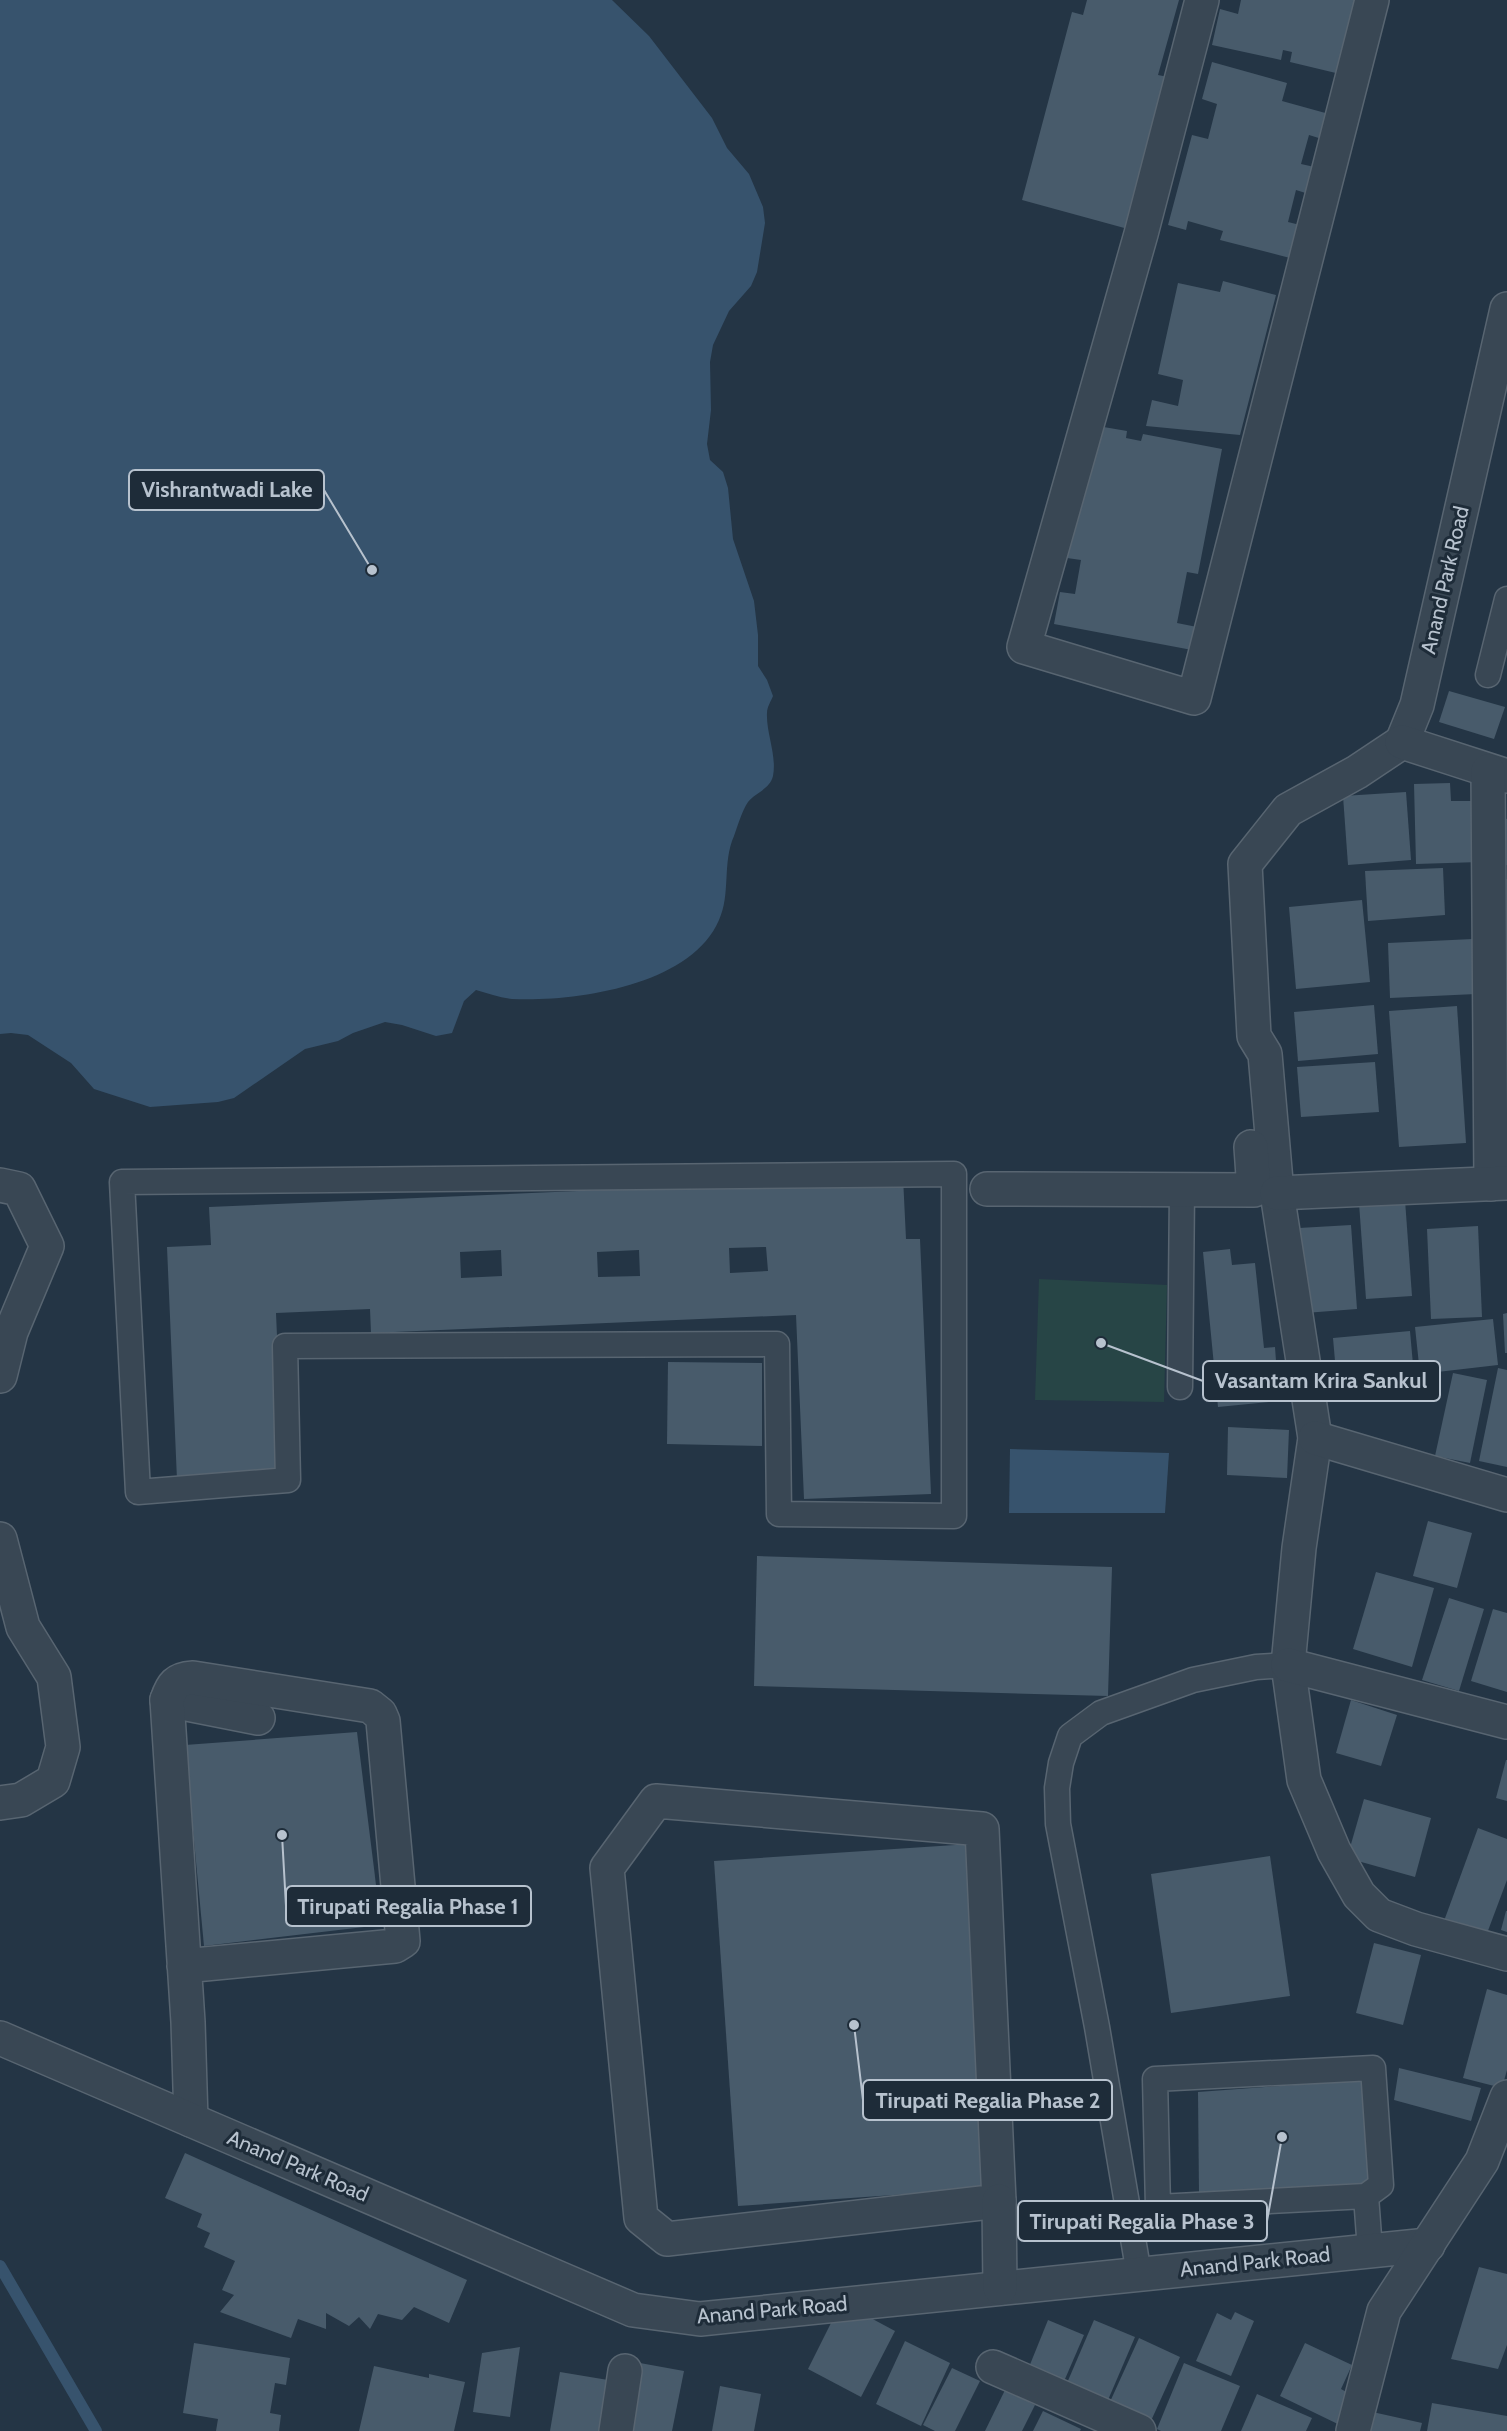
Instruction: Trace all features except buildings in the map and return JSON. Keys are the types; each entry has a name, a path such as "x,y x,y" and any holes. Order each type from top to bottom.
{"street":[{"path":"1202,0 1141,234 1024,646 1194,698 1372,0"},
{"name":"Anand Park Road","path":"1402,742 1417,705 1507,309"},
{"path":"1277,1193 1499,1184 1497,774 1402,742 1357,772 1288,810 1245,864 1254,1036 1265,1054 1277,1193 1315,1438 1299,1548 1288,1665 1304,1780 1334,1851 1359,1895 1379,1915 1416,1929 1507,1954"},
{"path":"987,1190 1254,1190 1245,1054 1254,1036"},
{"path":"0,1185 19,1189 47,1246 11,1332 0,1376"},
{"path":"1315,1438 1507,1495"},
{"path":"0,1539 23,1627 54,1677 63,1747 53,1781 21,1800 0,1803"},
{"path":"1288,1665 1507,1722"},
{"path":"184,1966 395,1946 403,1941 383,1721 377,1710 370,1706 194,1678 182,1679 172,1685 167,1700 191,2120"},
{"path":"167,1700 258,1718"},
{"path":"999,2201 667,2239 641,2218 607,1868 656,1801 982,1829 999,2201 1000,2288"},
{"name":"Anand Park Road","path":"0,2038 633,2310 700,2319 1428,2245"},
{"path":"1353,2431 1384,2311 1428,2245 1495,2165 1507,2097"},
{"path":"993,2367 1138,2431"},
{"path":"616,2431 625,2371"}],"lane":[{"path":"1488,675 1507,599"},
{"path":"954,1174 954,1187 954,1516 779,1514 777,1344 285,1346 288,1480 138,1491 122,1182 954,1174"},
{"path":"954,1187 987,1190"},
{"path":"1180,1387 1182,1190"},
{"path":"1139,2274 1097,2027 1058,1824 1057,1788 1061,1763 1070,1736 1101,1713 1193,1680 1256,1667 1288,1665"},
{"path":"1372,2068 1381,2185 1366,2196 1158,2207 1155,2079 1372,2068"},
{"path":"1366,2196 1370,2250"}],"green space":[{"path":"1039,1279 1167,1285 1164,1402 1035,1400"}],"water":[{"path":"0,0 612,0 649,36 712,118 727,148 749,174 763,207 765,223 757,272 751,286 729,311 713,345 710,362 711,410 707,444 710,460 723,472 728,488 733,539 754,601 758,635 758,666 773,696 767,713 774,768 773,776 766,788 748,802 730,846 725,900 719,920 705,942 684,961 658,975 597,993 567,997 512,999 476,990 464,1001 452,1033 436,1036 385,1022 338,1041 305,1049 234,1098 218,1102 150,1107 94,1089 71,1063 28,1035 0,1034"},
{"path":"1010,1449 1169,1453 1165,1513 1009,1513"}],"waterway":[{"path":"0,2266 96,2431"}],"place":[{"name":"Vishrantwadi Lake","path":"372,570"},
{"name":"Vasantam Krira Sankul","path":"1101,1343"},
{"name":"Tirupati Regalia Phase 1","path":"282,1835"},
{"name":"Tirupati Regalia Phase 2","path":"854,2025"},
{"name":"Tirupati Regalia Phase 3","path":"1282,2137"}]}
